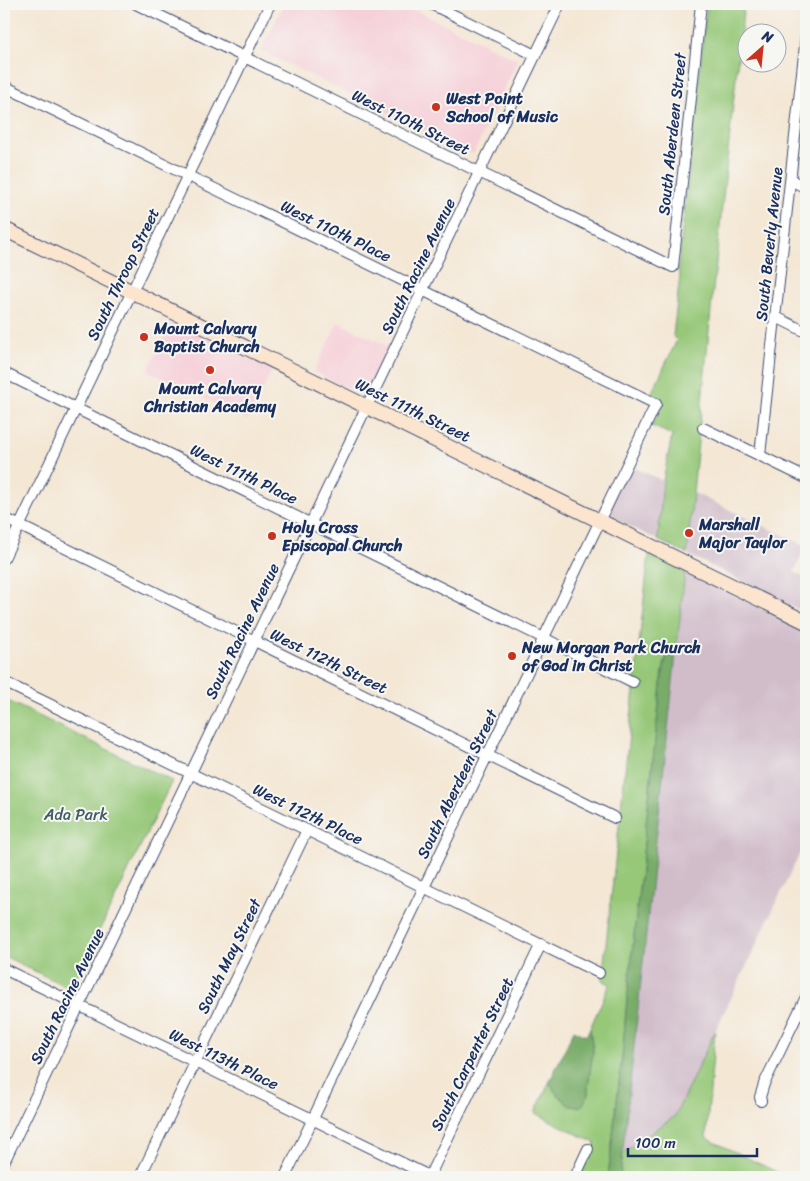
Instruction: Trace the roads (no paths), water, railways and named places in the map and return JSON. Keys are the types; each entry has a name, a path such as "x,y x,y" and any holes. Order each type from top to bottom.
{"main road":[{"name":"West 111th Street","path":"4,229 806,622"}],"street":[{"name":"West 110th Street","path":"136,4 673,267"},
{"name":"South Throop Street","path":"4,558 270,4"},
{"path":"431,4 536,55"},
{"name":"South Racine Avenue","path":"4,1162 560,4"},
{"name":"South Aberdeen Street","path":"673,267 701,4"},
{"name":"South Beverly Avenue","path":"760,455 806,41"},
{"name":"West 110th Place","path":"4,86 656,404"},
{"path":"791,180 806,188"},
{"path":"776,317 806,332"},
{"name":"West 111th Place","path":"4,374 632,682"},
{"name":"South Aberdeen Street","path":"285,1177 656,404"},
{"path":"703,428 806,478"},
{"name":"West 112th Street","path":"4,518 615,818"},
{"name":"West 112th Place","path":"4,682 599,973"},
{"name":"South May Street","path":"140,1177 307,830"},
{"name":"South Carpenter Street","path":"430,1177 541,944"},
{"name":"West 113th Place","path":"4,969 430,1177"},
{"path":"761,1101 760,1097 764,1084 806,997"},
{"path":"575,1177 588,1149"}],"place":[{"name":"West Point School of Music","path":"436,107"},
{"name":"Mount Calvary Baptist Church","path":"144,337"},
{"name":"Mount Calvary Christian Academy","path":"210,370"},
{"name":"Marshall Major Taylor","path":"689,533"},
{"name":"Holy Cross Episcopal Church","path":"272,536"},
{"name":"New Morgan Park Church of God in Christ","path":"512,656"}],"park label":[{"name":"Ada Park","path":"76,814"}]}
